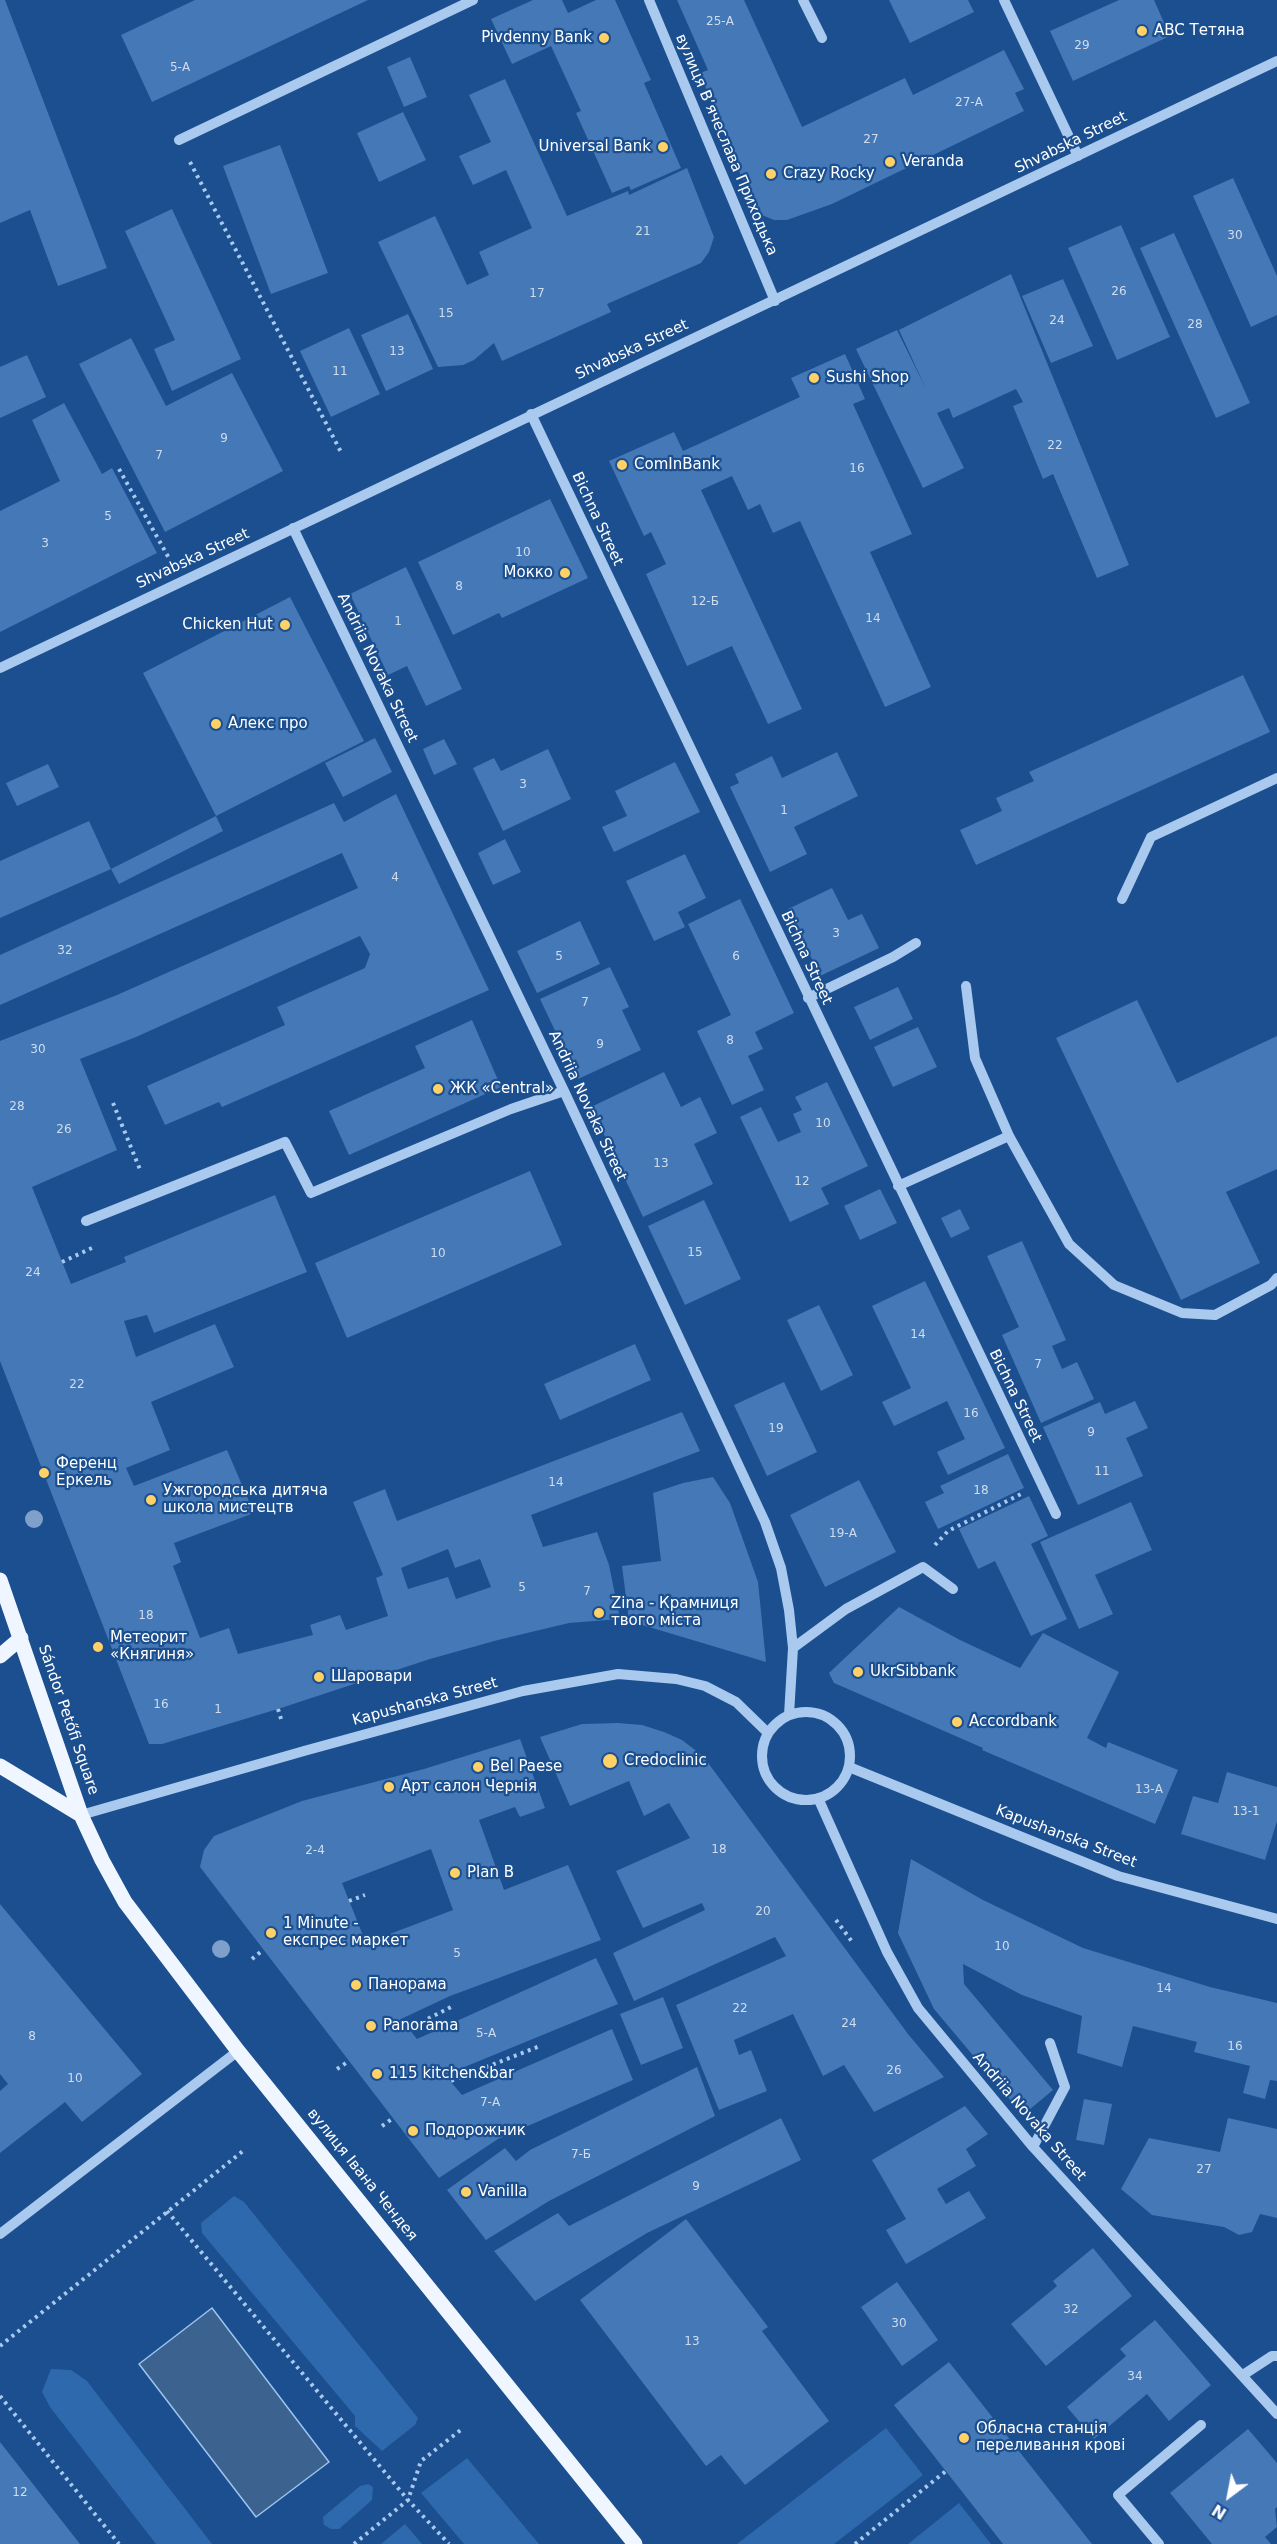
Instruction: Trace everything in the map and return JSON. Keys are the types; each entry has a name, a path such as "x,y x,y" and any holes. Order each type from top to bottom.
{"main road":[{"name":"Sándor Petőfi Square","path":"0,1580 81,1815"},
{"path":"0,1656 21,1638"},
{"name":"Sándor Petőfi Square","path":"0,1766 81,1815"},
{"name":"вулиця Івана Чендея","path":"81,1815 102,1860 126,1902 238,2051 635,2544"}],"street":[{"path":"179,140 473,0"},
{"name":"вулиця Вʼячеслава Приходька","path":"649,0 775,301"},
{"path":"803,0 822,38"},
{"path":"1004,0 1078,156"},
{"name":"Shvabska Street","path":"0,668 1277,61"},
{"name":"Bichna Street","path":"531,414 1056,1514"},
{"name":"Andriia Novaka Street","path":"293,528 564,1091 765,1522 781,1568 793,1648 789,1715"},
{"path":"1122,899 1151,837 1277,778"},
{"path":"808,998 894,957 916,943"},
{"path":"966,986 975,1058 1009,1136 1069,1244 1114,1285 1182,1313 1215,1315 1271,1285 1277,1278"},
{"path":"86,1221 285,1142 311,1193 511,1109 564,1091"},
{"path":"898,1186 1009,1136"},
{"path":"793,1648 846,1610 923,1567 953,1589"},
{"name":"Kapushanska Street","path":"81,1815 304,1750 523,1691 618,1674 676,1679 705,1686 736,1702 768,1733"},
{"path":"803,1712 817,1713 830,1719 848,1740 851,1753 849,1767 843,1781 832,1792 818,1798 803,1800 788,1796 776,1788 767,1775 762,1761 763,1746 768,1733 777,1722 789,1715 803,1712"},
{"name":"Kapushanska Street","path":"849,1767 1118,1876 1277,1919"},
{"name":"Andriia Novaka Street","path":"818,1798 887,1952 918,2008 1033,2146 1277,2414"},
{"path":"1033,2146 1065,2087 1050,2043"},
{"path":"0,2234 238,2051"},
{"path":"1243,2374 1272,2356 1277,2356"},
{"path":"1160,2544 1118,2495 1201,2425"}],"path":[{"path":"179,140 342,454"},
{"path":"119,469 182,581"},
{"path":"113,1103 129,1144"},
{"path":"923,1567 938,1540 948,1531 1041,1484"},
{"path":"278,1709 281,1719"},
{"path":"349,1901 365,1894"},
{"path":"252,1959 263,1950"},
{"path":"408,2029 451,2007"},
{"path":"451,2081 540,2046"},
{"path":"338,2069 349,2061"},
{"path":"382,2126 392,2119"},
{"path":"0,2346 243,2151"},
{"path":"167,2211 408,2500 449,2544"},
{"path":"0,2396 119,2544"},
{"path":"354,2544 408,2500 421,2461 462,2429"},
{"path":"855,2544 946,2471"}],"shaded area":[{"path":"234,2196 244,2202 418,2418 415,2425 382,2451 355,2426 355,2416 202,2233 201,2223"},
{"path":"212,2308 329,2462 256,2517 139,2364"},
{"path":"51,2369 71,2370 87,2381 212,2544 156,2544 50,2407 42,2392"},
{"path":"886,2428 923,2475 834,2544 737,2544"},
{"path":"467,2458 539,2544 464,2544 421,2493"},
{"path":"368,2484 373,2487 372,2500 339,2529 331,2529 324,2525 323,2517 360,2486"},
{"path":"959,2503 991,2544 908,2544"},
{"path":"405,2524 422,2544 381,2544"}],"building":[{"path":"0,0 5,0 107,268 58,286 30,210 0,223"},
{"path":"195,0 368,0 152,102 121,35"},
{"path":"533,0 562,0 568,13 596,0 615,0 651,80 644,83 681,168 631,190 629,186 612,193 576,113 581,111 551,46 512,64 491,19"},
{"path":"677,0 744,0 802,127 905,78 913,95 1004,50 1024,89 1015,93 1024,111 832,204 787,220 774,220 762,215 753,206 700,73 708,70"},
{"path":"889,0 968,0 974,12 910,43"},
{"path":"1119,0 1154,0 1170,36 1073,81 1050,31"},
{"path":"410,57 427,97 404,107 387,67"},
{"path":"505,79 567,216 628,191 629,195 687,168 714,237 709,252 701,263 607,304 611,312 502,361 494,343 474,360 463,365 438,367 378,242 435,216 467,285 489,275 479,252 532,228 506,170 473,185 459,156 491,142 469,95"},
{"path":"403,112 426,160 379,182 357,133"},
{"path":"280,145 328,273 271,294 223,166"},
{"path":"1233,178 1277,276 1277,315 1251,327 1193,196"},
{"path":"172,209 241,359 172,391 154,349 175,340 125,231"},
{"path":"1121,225 1170,337 1117,360 1068,248"},
{"path":"1174,233 1250,403 1216,418 1140,248"},
{"path":"1011,274 1129,565 1097,578 1053,474 1043,479 1013,406 1023,402 1016,389 953,418 949,408 937,413 964,468 923,488 856,349 897,330 926,389 899,330"},
{"path":"1063,279 1093,346 1051,363 1022,296"},
{"path":"408,314 433,369 386,391 361,335"},
{"path":"349,328 380,394 331,417 300,351"},
{"path":"131,338 166,406 232,373 283,471 165,532 79,364"},
{"path":"845,354 865,399 853,404 912,534 870,552 931,687 885,707 800,521 773,533 760,504 748,510 732,476 701,490 802,709 768,724 732,646 687,666 646,574 666,564 651,532 644,536 609,461 674,432 683,451 703,442 800,397 791,378"},
{"path":"27,355 46,397 0,418 0,367"},
{"path":"64,403 102,474 112,468 157,553 0,632 0,511 60,481 32,420"},
{"path":"550,499 588,578 502,618 499,613 453,635 418,562"},
{"path":"406,567 462,689 426,706 407,666 388,675 350,594"},
{"path":"290,597 364,741 216,816 143,673"},
{"path":"1243,675 1270,732 976,865 960,830 1002,811 996,798 1034,781 1029,772"},
{"path":"375,738 392,772 343,797 325,763"},
{"path":"444,739 457,764 434,775 423,749"},
{"path":"548,749 571,799 503,831 473,768 494,758 501,771"},
{"path":"837,752 858,796 794,827 807,854 770,872 730,787 739,783 735,774 772,756 782,778"},
{"path":"675,762 700,812 614,852 602,827 627,816 615,791"},
{"path":"48,764 59,787 17,806 6,783"},
{"path":"396,794 489,990 222,1107 219,1102 165,1125 147,1086 285,1025 277,1007 365,968 370,954 360,936 136,1037 80,1059 117,1150 32,1187 71,1284 126,1262 124,1257 275,1195 307,1272 154,1333 147,1315 124,1321 136,1357 215,1324 234,1367 151,1402 170,1450 126,1468 134,1486 227,1450 254,1513 174,1543 181,1562 173,1566 200,1638 229,1628 238,1654 313,1635 310,1625 340,1615 346,1630 388,1616 376,1578 383,1575 353,1502 385,1489 397,1521 682,1412 700,1451 531,1515 543,1547 597,1532 609,1565 620,1619 569,1623 498,1640 430,1659 162,1744 149,1744 0,1361 0,1041 117,995 358,888 342,853 0,1005 0,955 334,803 344,822","holes":["448,1549 455,1568 480,1559 491,1587 456,1599 448,1577 408,1589 401,1568"]},
{"path":"216,816 223,831 119,884 111,869"},
{"path":"89,821 111,869 0,918 0,861"},
{"path":"505,839 521,872 493,885 478,853"},
{"path":"685,854 706,898 678,912 685,927 654,941 626,881"},
{"path":"832,888 848,920 862,914 879,948 820,976 788,909"},
{"path":"740,899 794,1013 755,1032 763,1049 748,1056 764,1090 732,1105 697,1031 731,1015 688,924"},
{"path":"580,921 600,964 537,993 517,951"},
{"path":"610,967 629,1007 622,1010 641,1050 578,1079 540,999"},
{"path":"898,987 913,1019 870,1040 854,1007"},
{"path":"1137,1000 1177,1083 1277,1036 1277,1169 1226,1192 1260,1263 1181,1300 1056,1038"},
{"name":"ЖК «Central»","path":"472,1020 501,1087 349,1155 329,1111 425,1068 415,1046"},
{"path":"918,1027 937,1067 893,1087 874,1047"},
{"path":"664,1072 681,1107 700,1097 717,1133 694,1144 713,1184 643,1217 591,1107"},
{"path":"827,1082 868,1166 821,1188 829,1204 790,1222 740,1117 761,1107 778,1142 801,1132 793,1114 802,1110 795,1097"},
{"path":"530,1171 562,1245 347,1338 315,1263"},
{"path":"880,1189 897,1223 860,1240 844,1206"},
{"path":"704,1200 741,1279 685,1305 648,1226"},
{"path":"960,1209 970,1229 951,1238 941,1218"},
{"path":"1022,1241 1066,1340 1052,1346 1062,1369 1077,1362 1094,1399 1041,1423 1002,1335 1019,1327 987,1256"},
{"path":"925,1281 1005,1448 948,1475 937,1452 965,1439 947,1401 894,1426 882,1402 911,1388 872,1306"},
{"path":"819,1305 853,1375 821,1391 787,1320"},
{"path":"635,1344 651,1380 560,1420 544,1384"},
{"path":"784,1382 817,1452 767,1476 734,1405"},
{"path":"1135,1401 1148,1428 1126,1438 1143,1476 1078,1505 1043,1427 1100,1402 1105,1414"},
{"path":"1008,1454 1024,1488 938,1529 925,1502 944,1493 940,1486"},
{"path":"713,1477 730,1503 758,1582 766,1662 629,1621 622,1566 661,1561 653,1493 683,1483"},
{"path":"859,1480 896,1552 825,1587 790,1515"},
{"path":"1029,1496 1048,1536 1031,1544 1067,1619 1031,1636 995,1561 978,1569 959,1529"},
{"path":"1131,1502 1152,1550 1095,1575 1113,1614 1079,1629 1040,1542"},
{"path":"899,1607 960,1640 1020,1668 1043,1633 1119,1672 1087,1738 1106,1748 1108,1742 1178,1770 1155,1824 982,1750 983,1748 834,1683 829,1673"},
{"path":"582,1724 642,1725 664,1732 682,1740 703,1756 908,2034 944,2077 874,2112 844,2065 823,2076 793,2014 734,2040 739,2055 751,2050 767,2091 719,2110 676,2005 786,1956 775,1937 634,2001 613,1953 705,1910 702,1903 643,1928 616,1871 690,1838 669,1803 644,1816 629,1781 570,1806 540,1737"},
{"path":"520,1739 545,1808 520,1817 515,1807 479,1820 504,1890 568,1865 601,1940 450,1996 401,2019 417,2039 596,1958 618,2004 445,2075 462,2095 612,2029 633,2080 498,2139 439,2178 200,1867 204,1850 214,1836 302,1801 424,1769","holes":["431,1849 453,1910 366,1943 342,1883"]},
{"path":"1227,1772 1277,1787 1277,1821 1265,1860 1181,1834 1193,1796 1218,1803"},
{"path":"911,1859 983,1900 1083,1948 1210,1987 1277,2003 1277,2081 1270,2080 1265,2099 1243,2093 1250,2066 1194,2052 1197,2042 1133,2026 1122,2067 1077,2053 1082,2016 1022,1995 963,1964 964,1984 1053,2090 1023,2115 934,2009 898,1933"},
{"path":"0,1904 142,2074 82,2122 65,2102 0,2153 0,2091 8,2084 0,2074"},
{"path":"663,1997 683,2048 641,2065 620,2014"},
{"path":"697,2067 715,2116 549,2201 486,2240 447,2190 505,2148 516,2161 530,2150"},
{"path":"1084,2099 1112,2104 1104,2145 1076,2140"},
{"path":"965,2106 988,2134 966,2149 976,2166 937,2189 946,2204 969,2191 986,2218 906,2264 886,2230 906,2219 872,2160"},
{"path":"781,2118 801,2160 647,2233 535,2301 494,2251 558,2213 569,2226"},
{"path":"1228,2118 1277,2129 1277,2218 1260,2214 1252,2232 1239,2235 1224,2227 1152,2215 1121,2189 1149,2138 1220,2152"},
{"path":"686,2219 768,2327 762,2331 829,2421 745,2485 721,2455 706,2466 580,2300"},
{"path":"1093,2248 1132,2296 1046,2366 1011,2324 1057,2286 1053,2281"},
{"path":"897,2282 938,2340 902,2366 861,2307"},
{"path":"1155,2320 1211,2385 1169,2421 1147,2394 1094,2439 1067,2407 1126,2356 1120,2349"},
{"name":"Обласна станція переливання крові","path":"949,2362 1092,2544 1003,2544 894,2405"},
{"path":"1248,2429 1277,2463 1277,2507 1275,2509 1277,2527 1265,2537 1271,2544 1212,2544 1170,2493"},
{"path":"0,2442 80,2544 0,2544"}],"place":[{"name":"ABC Тетяна","path":"1142,31"},
{"name":"Pivdenny Bank","path":"604,38"},
{"name":"Universal Bank","path":"663,147"},
{"name":"Veranda","path":"890,162"},
{"name":"Crazy Rocky","path":"771,174"},
{"name":"Sushi Shop","path":"814,378"},
{"name":"ComInBank","path":"622,465"},
{"name":"Мокко","path":"565,573"},
{"name":"Chicken Hut","path":"285,625"},
{"name":"Алекс про","path":"216,724"},
{"name":"ЖК «Central»","path":"438,1089"},
{"name":"Ференц Еркель","path":"44,1473"},
{"name":"Ужгородська дитяча школа мистецтв","path":"151,1500"},
{"name":"Zina - Крамниця твого міста","path":"599,1613"},
{"name":"Метеорит «Княгиня»","path":"98,1647"},
{"name":"UkrSibbank","path":"858,1672"},
{"name":"Шаровари","path":"319,1677"},
{"name":"Accordbank","path":"957,1722"},
{"name":"Credoclinic","path":"610,1761"},
{"name":"Bel Paese","path":"478,1767"},
{"name":"Арт салон Чернія","path":"389,1787"},
{"name":"Plan B","path":"455,1873"},
{"name":"1 Minute - експрес маркет","path":"271,1933"},
{"name":"Панорама","path":"356,1985"},
{"name":"Panorama","path":"371,2026"},
{"name":"115 kitchen&bar","path":"377,2074"},
{"name":"Подорожник","path":"413,2131"},
{"name":"Vanilla","path":"466,2192"},
{"name":"Обласна станція переливання крові","path":"964,2438"}]}
